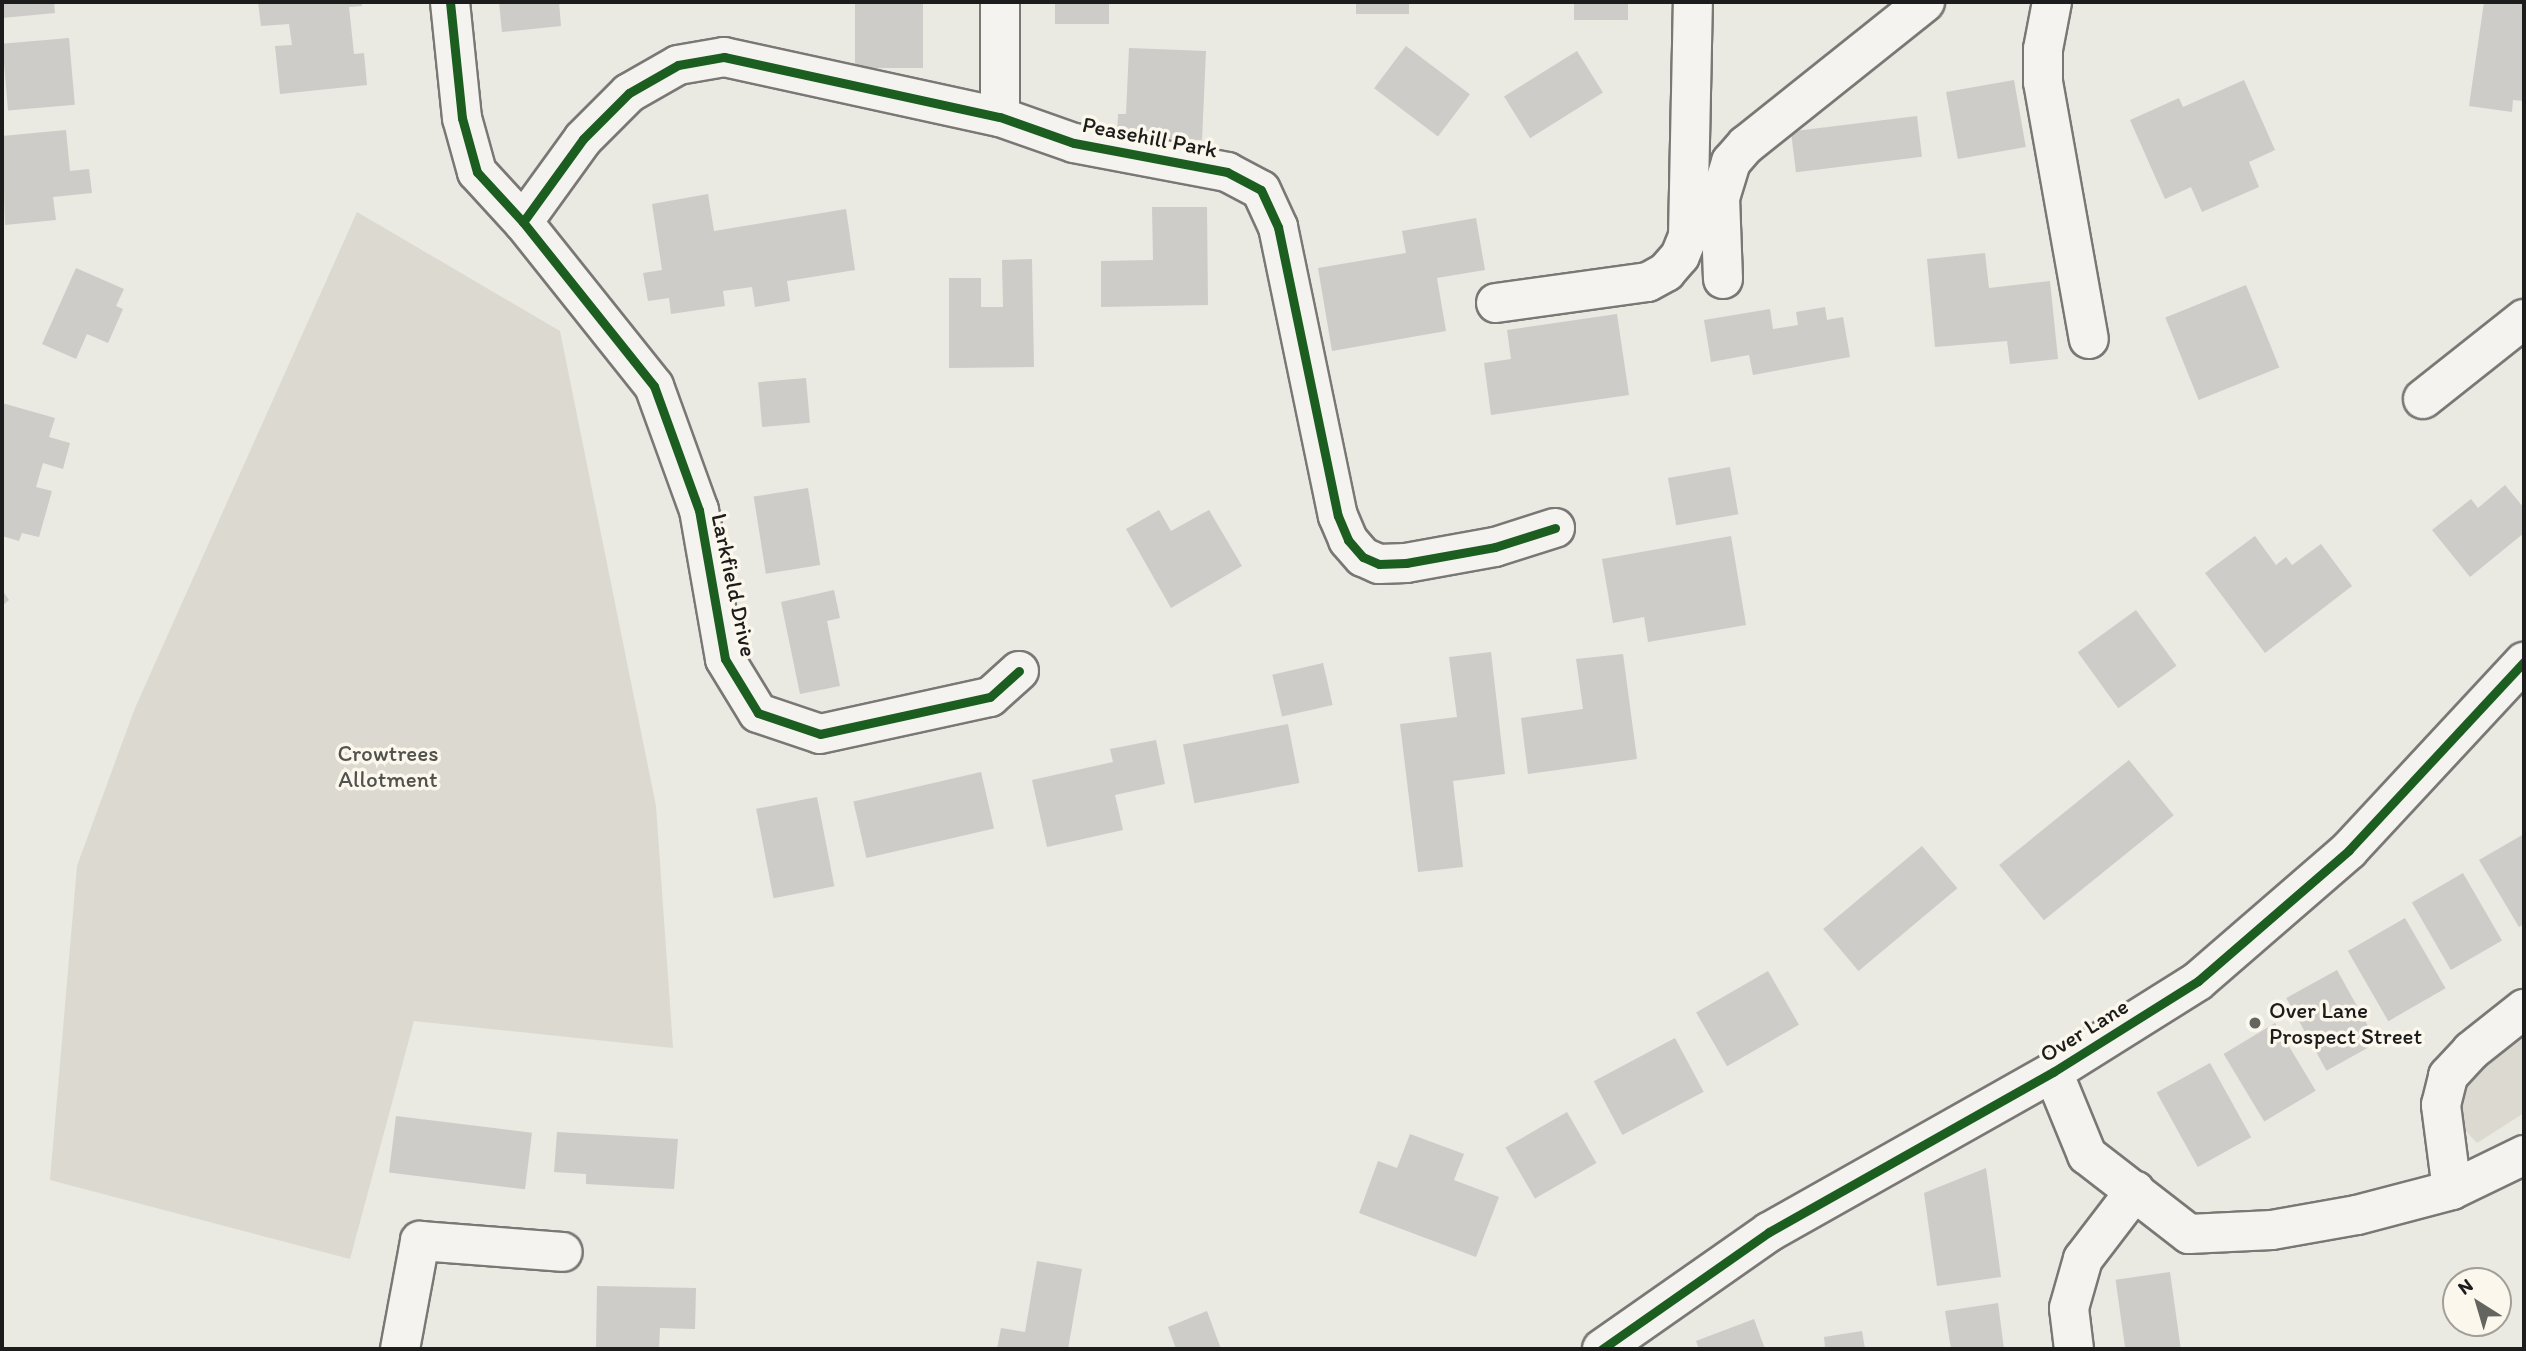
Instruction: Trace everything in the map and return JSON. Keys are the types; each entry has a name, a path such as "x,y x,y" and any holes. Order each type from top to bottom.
{"street":[{"name":"Larkfield Drive","path":"450,2 462,118 477,172 523,222 654,386 699,510 725,659 758,713 820,734 990,697 1019,671"},
{"path":"1000,2 1000,117"},
{"path":"1496,303 1648,282 1666,272 1680,256 1688,236 1693,2"},
{"path":"1723,279 1720,198 1731,162 1745,145 1925,2"},
{"path":"2052,2 2043,49 2043,82 2089,339"},
{"name":"Peasehill Park","path":"523,222 583,139 629,93 678,65 724,57 777,65 1000,117 1074,143 1227,172 1246,178 1261,190 1278,227 1338,516 1348,540 1363,557 1378,564 1406,564 1495,547 1555,528"},
{"path":"2423,399 2524,319"},
{"name":"Over Lane","path":"1602,1349 1769,1232 2053,1072 2198,981 2339,858 2524,662"},
{"path":"2452,1190 2441,1105 2448,1076 2470,1051 2524,1009"},
{"path":"2053,1072 2087,1155 2189,1234 2272,1230 2357,1215 2452,1190 2524,1155"},
{"path":"2074,1349 2069,1308 2082,1259 2135,1191"},
{"path":"400,1349 420,1241 563,1252"}],"green space":[{"name":"Crowtrees Allotment","path":"357,212 560,331 656,806 673,1048 414,1021 350,1259 50,1180 77,866 135,708"},
{"path":"2524,1032 2524,1113 2477,1143 2465,1130 2459,1106 2466,1080"}],"building":[{"path":"2,2 54,2 55,13 2,18"},
{"path":"258,2 362,2 362,6 349,7 354,54 364,53 367,85 280,94 275,46 292,45 289,24 261,26"},
{"path":"499,2 559,2 561,26 502,32"},
{"path":"855,2 923,2 923,68 855,68"},
{"path":"1055,2 1109,2 1109,24 1055,24"},
{"path":"1356,2 1409,2 1409,14 1356,14"},
{"path":"1574,2 1628,2 1628,20 1574,20"},
{"path":"2484,2 2524,2 2524,101 2513,100 2512,112 2469,106"},
{"path":"69,38 75,105 8,111 2,44"},
{"path":"1406,46 1470,94 1438,136 1374,88"},
{"path":"1129,48 1206,51 1202,140 1117,137 1118,114 1126,114"},
{"path":"1577,51 1603,93 1530,138 1504,97"},
{"path":"2014,80 2026,147 1958,159 1946,92"},
{"path":"2244,80 2275,150 2249,162 2259,187 2202,212 2191,187 2165,199 2130,120 2179,98 2183,107"},
{"path":"1917,116 1922,157 1796,172 1791,131"},
{"path":"66,130 70,171 89,169 92,193 53,197 56,220 5,225 2,136"},
{"path":"708,194 714,231 846,209 855,270 787,281 790,301 755,307 752,287 723,291 725,306 671,314 669,298 648,301 643,273 662,270 652,204"},
{"path":"1152,207 1207,207 1208,305 1101,307 1101,261 1153,260"},
{"path":"1476,218 1485,270 1437,278 1446,331 1332,351 1318,268 1406,253 1402,231"},
{"path":"1985,253 1989,288 2050,281 2058,359 2010,364 2007,341 1935,347 1927,259"},
{"path":"1032,259 1034,367 949,368 949,278 981,278 981,307 1003,307 1002,260"},
{"path":"76,268 124,289 116,306 123,309 108,343 87,334 76,359 42,344"},
{"path":"2246,285 2279,368 2199,400 2165,318"},
{"path":"1825,307 1827,320 1843,317 1850,357 1753,375 1749,355 1711,362 1704,320 1770,309 1773,329 1798,325 1796,312"},
{"path":"1617,314 1629,395 1491,415 1484,363 1511,359 1507,330"},
{"path":"806,378 810,423 762,427 758,382"},
{"path":"2,403 55,418 49,437 70,443 63,469 43,463 36,487 52,491 39,537 22,533 19,541 2,536"},
{"path":"1730,467 1738,514 1676,525 1668,478"},
{"path":"2505,485 2524,508 2524,533 2470,577 2432,530 2471,499 2478,508"},
{"path":"808,488 820,565 766,574 754,497"},
{"path":"1159,510 1171,531 1209,510 1242,566 1171,608 1126,529"},
{"path":"1731,536 1746,625 1648,642 1644,617 1613,623 1602,559"},
{"path":"2255,536 2276,565 2286,557 2292,565 2321,544 2352,586 2265,653 2205,573"},
{"path":"2,590 9,600 2,606"},
{"path":"834,590 840,618 827,621 840,686 800,694 781,602"},
{"path":"2136,610 2177,666 2118,708 2078,652"},
{"path":"1491,652 1505,774 1453,781 1463,867 1418,872 1400,724 1457,717 1449,657"},
{"path":"1623,654 1637,759 1528,774 1521,718 1583,709 1576,659"},
{"path":"1323,663 1333,705 1282,717 1272,675"},
{"path":"1288,724 1299,783 1194,803 1183,744"},
{"path":"1156,740 1165,784 1115,795 1123,830 1047,847 1032,780 1113,762 1110,749"},
{"path":"2129,760 2174,815 2044,920 1999,865"},
{"path":"981,772 994,829 866,858 853,801"},
{"path":"817,797 834,886 774,898 756,809"},
{"path":"2524,834 2524,924 2519,927 2479,860"},
{"path":"1922,846 1957,888 1859,971 1823,929"},
{"path":"2463,873 2502,941 2451,970 2412,902"},
{"path":"2405,918 2446,988 2388,1021 2348,951"},
{"path":"2337,970 2377,1043 2327,1071 2286,998"},
{"path":"1768,971 1799,1025 1727,1066 1696,1012"},
{"path":"2275,1023 2316,1091 2264,1122 2224,1054"},
{"path":"1675,1038 1704,1092 1622,1135 1594,1081"},
{"path":"2210,1063 2251,1137 2198,1167 2157,1093"},
{"path":"1567,1112 1596,1163 1535,1199 1506,1148"},
{"path":"396,1116 532,1133 525,1189 389,1173"},
{"path":"557,1132 678,1139 674,1189 586,1184 586,1174 554,1172"},
{"path":"1410,1134 1464,1154 1454,1180 1499,1197 1476,1257 1359,1213 1378,1161 1397,1168"},
{"path":"1986,1168 2001,1277 1937,1286 1924,1193"},
{"path":"1037,1261 1082,1269 1068,1349 997,1349 1001,1328 1025,1332"},
{"path":"2170,1272 2181,1349 2125,1349 2116,1280"},
{"path":"597,1286 696,1288 695,1329 660,1328 659,1349 596,1349"},
{"path":"1998,1303 2004,1349 1951,1349 1945,1311"},
{"path":"1207,1311 1221,1349 1176,1349 1168,1327"},
{"path":"1754,1319 1765,1349 1699,1349 1696,1341"},
{"path":"1862,1331 1865,1349 1818,1349 1825,1347 1824,1337"}],"cycle path":[{"path":"450,2 462,118 477,172 523,222 654,386 699,510 725,659 758,713 820,734 990,697 1019,671"},
{"path":"523,222 583,139 629,93 678,65 724,57 1000,117 1074,143 1227,172 1261,190 1278,227 1338,516 1348,540 1363,557 1379,564 1406,563 1495,547 1555,528"},
{"path":"1602,1349 1769,1232 2053,1072 2198,981 2349,850 2524,662"}],"place":[{"name":"Over Lane Prospect Street","path":"2255,1023"}]}
